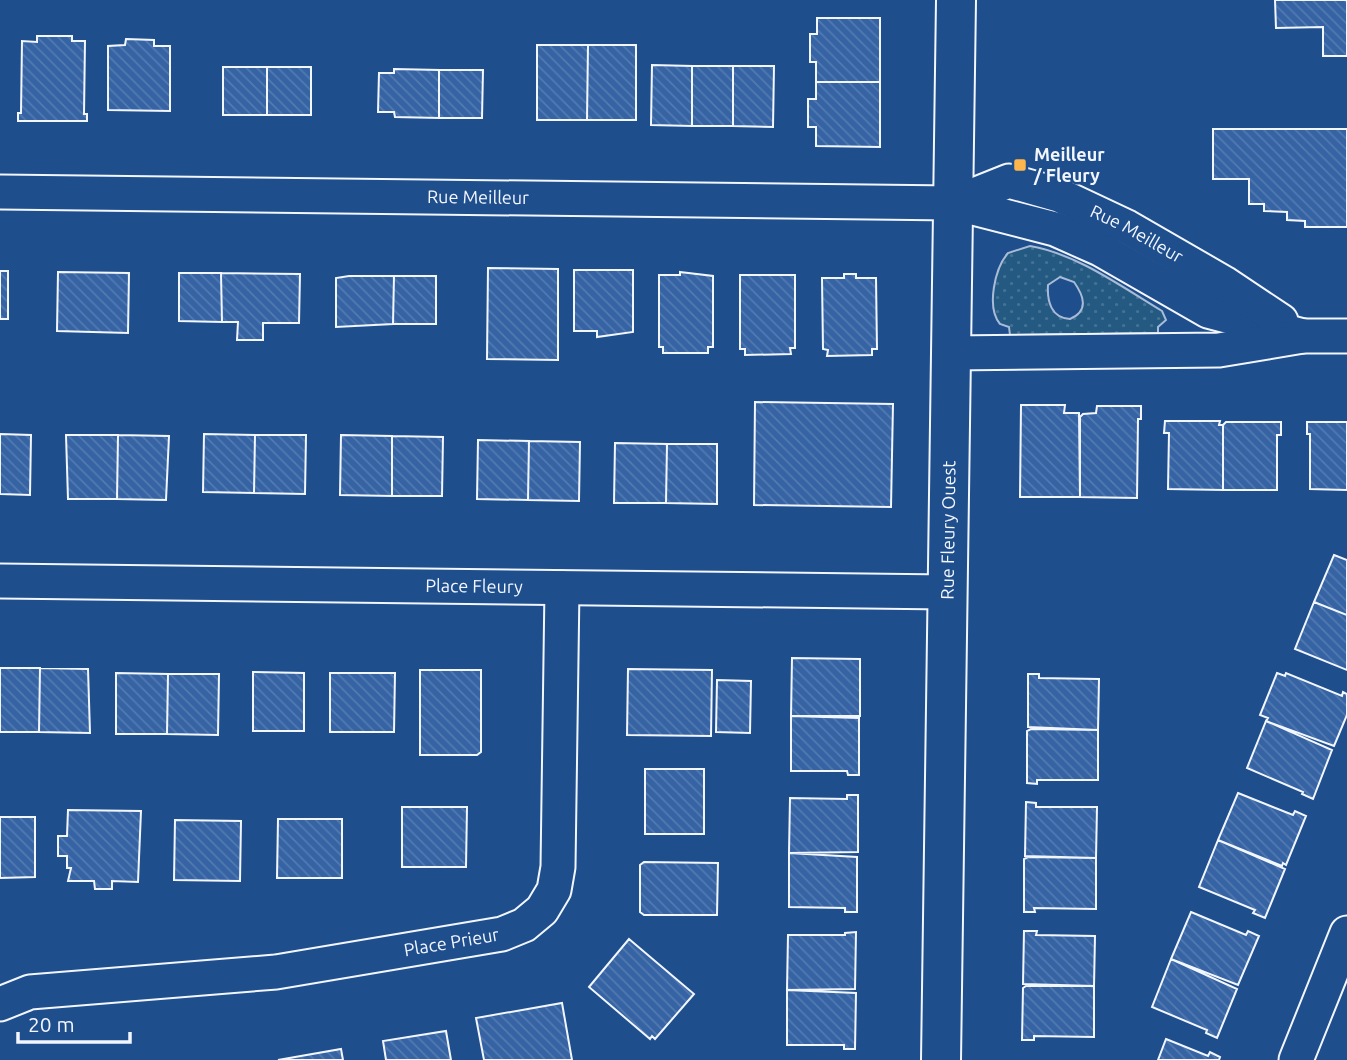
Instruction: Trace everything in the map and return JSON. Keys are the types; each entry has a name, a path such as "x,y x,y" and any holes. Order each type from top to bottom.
{"street":[{"name":"Rue Fleury Ouest","path":"940,1060 957,0"},
{"name":"Rue Meilleur","path":"0,192 954,203 1055,229 1100,249 1208,311 1303,336"},
{"name":"Rue Meilleur","path":"951,353 1219,350 1303,336 1347,336"},
{"name":"Place Fleury","path":"0,581 947,592"},
{"name":"Place Prieur","path":"10,994 276,972 502,934 534,919 549,901 558,867 562,588"},
{"path":"1296,1060 1347,933"}],"shaded area":[{"path":"1030,246 1065,256 1099,272 1162,311 1166,320 1158,327 1158,333 1010,335 1009,327 1000,324 996,317 993,298 999,268 1008,253","holes":["1060,277 1074,282 1082,298 1080,312 1070,319 1058,316 1048,297 1048,285"]}],"building":[{"path":"1275,0 1347,0 1347,56 1323,56 1323,27 1276,28"},
{"path":"817,18 880,18 880,82 816,82 816,62 810,62 810,34 817,34"},
{"path":"37,36 72,36 72,41 85,41 84,114 87,114 87,121 18,121 18,113 21,113 22,41 37,42"},
{"path":"126,39 154,40 154,46 170,46 170,111 108,110 108,46 125,45"},
{"path":"537,45 588,45 587,120 537,120"},
{"path":"588,45 636,45 636,120 587,120"},
{"path":"652,65 692,66 692,126 651,125"},
{"path":"692,66 733,66 733,126 692,126"},
{"path":"733,66 774,66 773,127 733,126"},
{"path":"223,67 267,67 267,115 223,115"},
{"path":"267,67 311,67 311,115 267,115"},
{"path":"394,69 439,70 439,118 395,117 394,112 378,112 379,73 394,73"},
{"path":"439,70 483,70 482,118 439,118"},
{"path":"816,82 880,82 880,147 816,146 816,127 808,127 808,99 816,99"},
{"path":"1213,129 1347,129 1347,227 1305,227 1305,221 1287,220 1287,212 1264,211 1264,204 1249,204 1249,179 1213,179"},
{"path":"488,268 558,269 558,360 487,359"},
{"path":"574,270 633,270 633,332 597,337 597,331 574,331"},
{"path":"0,271 8,271 8,319 0,319"},
{"path":"58,272 129,273 128,333 57,331"},
{"path":"680,272 713,276 713,347 708,347 708,353 663,353 663,347 659,347 659,275 680,275"},
{"path":"179,273 221,273 222,322 179,321"},
{"path":"221,273 300,274 299,323 263,323 263,340 237,340 238,322 222,322"},
{"path":"844,274 856,274 856,278 876,278 877,349 872,349 872,355 827,356 828,350 823,349 822,278 844,278"},
{"path":"740,275 795,275 795,348 790,348 791,354 745,355 745,349 740,349"},
{"path":"394,276 393,324 336,327 336,278"},
{"path":"394,276 436,276 436,324 393,324"},
{"path":"755,402 893,404 891,507 754,505"},
{"path":"1021,405 1065,405 1064,413 1079,413 1080,497 1020,497"},
{"path":"1097,406 1141,406 1141,419 1138,419 1137,498 1080,497 1080,417 1083,414 1096,413"},
{"path":"1165,421 1220,421 1219,425 1223,425 1223,490 1168,489 1169,433 1164,433"},
{"path":"1226,422 1281,422 1281,435 1277,435 1277,490 1223,490 1223,425"},
{"path":"1307,422 1347,422 1347,490 1310,489 1310,434 1307,434"},
{"path":"0,434 31,435 30,495 0,494"},
{"path":"204,434 255,435 254,493 203,492"},
{"path":"66,435 118,435 117,499 68,499"},
{"path":"118,435 169,436 166,500 117,499"},
{"path":"255,435 306,435 305,494 254,493"},
{"path":"341,435 392,436 392,496 340,495"},
{"path":"392,436 443,437 442,496 392,496"},
{"path":"478,440 529,441 528,500 477,499"},
{"path":"529,441 580,442 579,501 528,500"},
{"path":"615,443 667,444 666,503 614,503"},
{"path":"667,444 717,444 717,504 666,503"},
{"path":"1334,555 1347,560 1347,615 1314,602"},
{"path":"1314,602 1347,615 1347,670 1295,649"},
{"path":"792,658 860,659 860,716 791,716"},
{"path":"0,668 40,668 39,732 0,732"},
{"path":"40,668 88,669 90,733 39,732"},
{"path":"628,669 712,670 711,736 627,735"},
{"path":"420,670 481,670 481,752 477,755 420,755"},
{"path":"253,672 304,673 304,731 253,731"},
{"path":"116,673 168,674 167,734 116,734"},
{"path":"330,673 395,673 394,732 330,732"},
{"path":"1277,673 1285,676 1286,673 1342,696 1343,692 1347,694 1347,715 1334,746 1266,721 1268,718 1260,715"},
{"path":"168,674 219,674 218,735 167,734"},
{"path":"1028,674 1039,674 1039,678 1099,679 1098,730 1028,727"},
{"path":"717,680 751,681 750,733 716,732"},
{"path":"791,716 859,718 859,775 848,775 847,771 791,771"},
{"path":"1266,721 1332,750 1313,799 1247,768"},
{"path":"1098,730 1098,780 1037,780 1037,784 1027,783 1027,731"},
{"path":"645,769 704,769 704,834 645,834"},
{"path":"1238,793 1293,815 1295,811 1306,816 1286,865 1283,863 1282,866 1218,840"},
{"path":"847,795 858,795 858,852 789,853 790,798 847,799"},
{"path":"1026,802 1036,803 1036,807 1097,807 1096,858 1025,856"},
{"path":"402,807 467,807 466,867 402,867"},
{"path":"68,810 141,811 138,882 112,881 112,889 95,889 94,881 68,881 71,868 67,868 67,856 58,856 58,836 67,836"},
{"path":"0,817 35,817 35,877 0,878"},
{"path":"278,819 342,819 342,878 277,878"},
{"path":"175,820 241,821 240,881 174,880"},
{"path":"1218,840 1285,869 1265,918 1253,913 1255,910 1199,887"},
{"path":"789,853 857,857 857,912 845,912 845,908 789,907"},
{"path":"1096,858 1096,909 1034,908 1035,912 1024,912 1024,859"},
{"path":"644,862 718,863 717,915 644,915 640,912 640,865"},
{"path":"1191,912 1246,935 1248,931 1259,936 1238,985 1171,959"},
{"path":"1024,931 1037,931 1036,935 1095,936 1094,986 1023,984"},
{"path":"856,932 855,989 787,990 788,935 845,935"},
{"path":"629,939 694,994 655,1039 652,1036 650,1039 589,987"},
{"path":"1171,959 1237,989 1217,1038 1206,1033 1207,1030 1152,1007"},
{"path":"1094,986 1094,1037 1034,1036 1034,1040 1022,1040 1023,988"},
{"path":"787,990 856,993 855,1049 844,1049 844,1045 787,1045"},
{"path":"562,1003 572,1060 484,1060 476,1018"},
{"path":"446,1031 451,1060 386,1060 383,1041"},
{"path":"1166,1039 1208,1056 1210,1052 1220,1057 1219,1060 1158,1060"},
{"path":"341,1049 343,1060 278,1060"}],"place":[{"name":"Meilleur / Fleury","path":"1020,165"}]}
